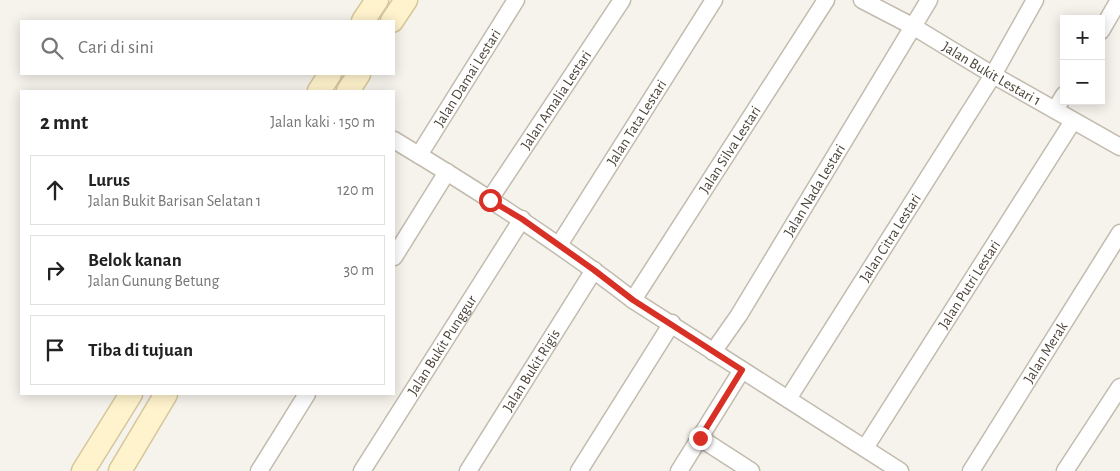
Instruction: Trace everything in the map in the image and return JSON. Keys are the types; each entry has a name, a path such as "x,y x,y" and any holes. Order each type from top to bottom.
{"street":[{"path":"364,20 377,0"},
{"path":"393,20 406,0"},
{"name":"Jalan Damai Lestari","path":"419,155 516,0"},
{"name":"Jalan Amalia Lestari","path":"490,200 622,0"},
{"name":"Jalan Tata Lestari","path":"559,245 714,0"},
{"name":"Jalan Silva Lestari","path":"633,300 826,0"},
{"name":"Jalan Bukit Lestari 1","path":"862,0 914,27 993,75 1120,147"},
{"name":"Jalan Nada Lestari","path":"713,352 739,315 929,0"},
{"name":"Jalan Citra Lestari","path":"788,399 993,75 1035,0"},
{"path":"1105,24 1119,0"},
{"path":"320,90 329,75"},
{"path":"349,90 358,75"},
{"path":"1055,110 1060,102"},
{"name":"Jalan Putri Lestari","path":"865,448 1074,121"},
{"path":"395,141 522,219 633,300 900,471"},
{"path":"395,255 447,172"},
{"name":"Jalan Bukit Punggur","path":"362,471 522,219"},
{"name":"Jalan Merak","path":"971,471 1120,233"},
{"name":"Jalan Bukit Rigis","path":"468,471 594,270"},
{"path":"579,471 672,324"},
{"path":"679,471 742,370"},
{"path":"1065,471 1120,387"},
{"path":"83,471 130,395"},
{"path":"120,471 165,395"},
{"path":"259,471 307,395"},
{"path":"700,438 751,471"}],"route":[{"path":"490,200 522,219 633,300 742,370 700,438"}]}
